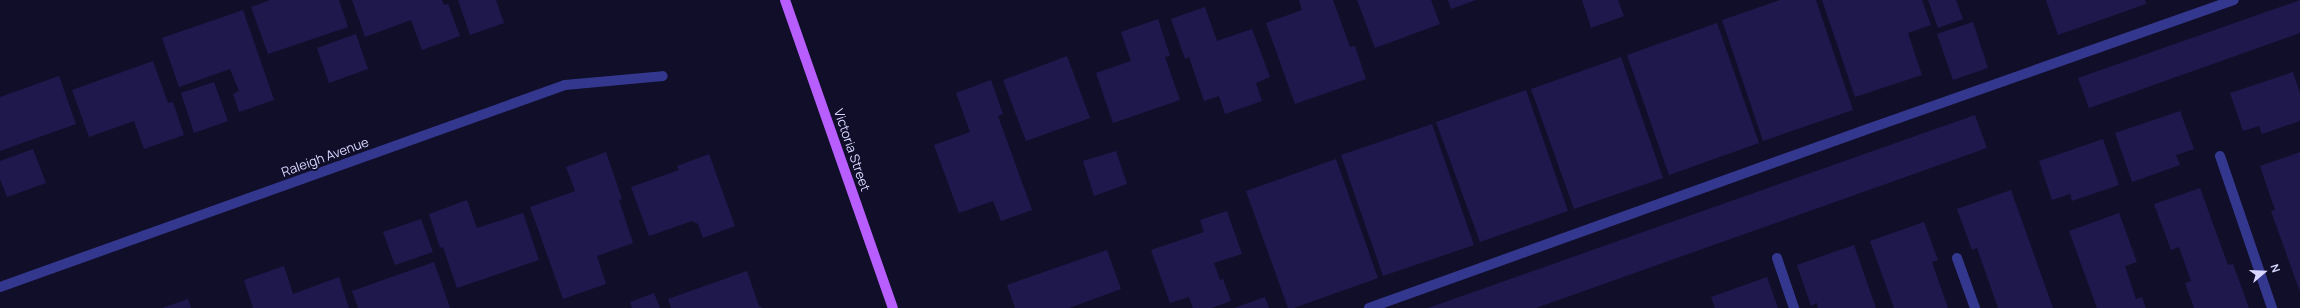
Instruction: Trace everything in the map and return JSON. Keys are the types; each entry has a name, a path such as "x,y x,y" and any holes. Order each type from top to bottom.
{"main road":[{"name":"Victoria Street","path":"785,0 893,308"}],"street":[{"path":"1369,308 1862,131 2234,0"},
{"name":"Raleigh Avenue","path":"0,287 565,85 663,76"},
{"path":"2220,156 2272,308"},
{"path":"1777,258 1794,308"},
{"path":"1957,258 1975,308"}],"building":[{"path":"270,0 339,0 348,27 268,54 251,7"},
{"path":"352,0 442,0 444,5 448,4 460,36 422,50 411,20 365,37"},
{"path":"458,0 496,0 504,23 470,35"},
{"path":"1299,0 1333,0 1350,47 1355,46 1366,79 1295,104 1266,23 1302,10"},
{"path":"1357,0 1431,0 1440,24 1375,48"},
{"path":"1448,0 1476,0 1451,9"},
{"path":"1582,0 1618,0 1624,16 1591,28"},
{"path":"1780,0 1816,0 1853,110 1763,141 1722,20"},
{"path":"1822,0 1922,0 1931,25 1908,33 1922,75 1855,97"},
{"path":"1928,0 1956,0 1963,19 1938,28"},
{"path":"2046,0 2145,0 2146,4 2058,35"},
{"path":"2300,0 2300,33 2089,108 2078,78"},
{"path":"1205,7 1217,41 1252,29 1270,77 1256,83 1262,101 1225,114 1219,96 1204,101 1189,57 1185,59 1171,19"},
{"path":"243,10 274,100 239,112 233,94 239,91 230,69 179,87 162,38"},
{"path":"1158,19 1170,56 1165,57 1180,100 1113,123 1096,73 1131,61 1121,32"},
{"path":"1973,22 1988,68 1953,80 1937,34"},
{"path":"1717,23 1759,143 1669,175 1627,55"},
{"path":"356,34 368,69 329,83 317,48"},
{"path":"1067,56 1090,118 1026,141 1003,80"},
{"path":"1621,57 1663,178 1574,209 1531,89"},
{"path":"153,61 168,103 173,102 184,135 144,149 134,121 89,137 72,90"},
{"path":"2293,72 2300,93 2300,121 2262,134 2259,126 2243,131 2230,93"},
{"path":"59,76 76,124 0,151 0,97"},
{"path":"991,80 1003,114 998,116 1032,210 1001,221 993,201 959,213 934,145 970,132 956,93"},
{"path":"214,82 228,121 194,133 181,93"},
{"path":"1526,90 1568,211 1480,242 1436,122"},
{"path":"2180,111 2194,149 2176,155 2180,165 2132,182 2115,133"},
{"path":"1975,115 1987,148 1536,308 1428,308"},
{"path":"1432,124 1474,245 1383,276 1341,155"},
{"path":"2103,139 2119,185 2072,201 2070,194 2052,200 2039,161"},
{"path":"33,149 46,183 7,197 0,179 0,161"},
{"path":"1116,151 1127,184 1094,196 1083,161"},
{"path":"606,152 622,199 619,200 633,243 597,256 606,284 563,299 530,207 575,191 566,167"},
{"path":"2300,152 2300,292 2271,211 2275,210 2260,166"},
{"path":"709,154 735,226 703,238 698,224 692,221 649,236 631,187 679,170 677,166"},
{"path":"1336,159 1378,278 1294,308 1288,308 1246,191"},
{"path":"2200,188 2228,265 2233,264 2249,308 2194,308 2185,283 2191,281 2179,247 2171,250 2154,204"},
{"path":"2011,190 2053,308 1998,308 1977,248 1972,250 1957,209"},
{"path":"467,200 477,228 523,213 539,260 457,288 443,247 440,248 429,214"},
{"path":"1227,211 1242,254 1214,263 1220,280 1223,279 1231,301 1212,308 1193,308 1189,297 1170,303 1151,250 1204,232 1200,220"},
{"path":"2119,213 2137,262 2125,266 2136,299 2142,297 2146,308 2097,308 2069,231"},
{"path":"421,219 433,252 395,265 383,232"},
{"path":"1924,222 1938,260 1932,262 1948,308 1894,308 1870,241"},
{"path":"1854,245 1876,308 1818,308 1817,303 1811,306 1797,265"},
{"path":"1107,250 1121,289 1069,308 1015,308 1007,285"},
{"path":"434,262 450,308 358,308 352,291"},
{"path":"284,266 293,294 339,277 349,308 253,308 244,280"},
{"path":"747,271 759,306 763,308 671,308 668,299"},
{"path":"1767,277 1778,308 1715,308 1711,297"},
{"path":"654,293 660,308 632,308 630,302"},
{"path":"1265,297 1269,308 1234,308"},
{"path":"188,299 191,308 162,308"}]}
